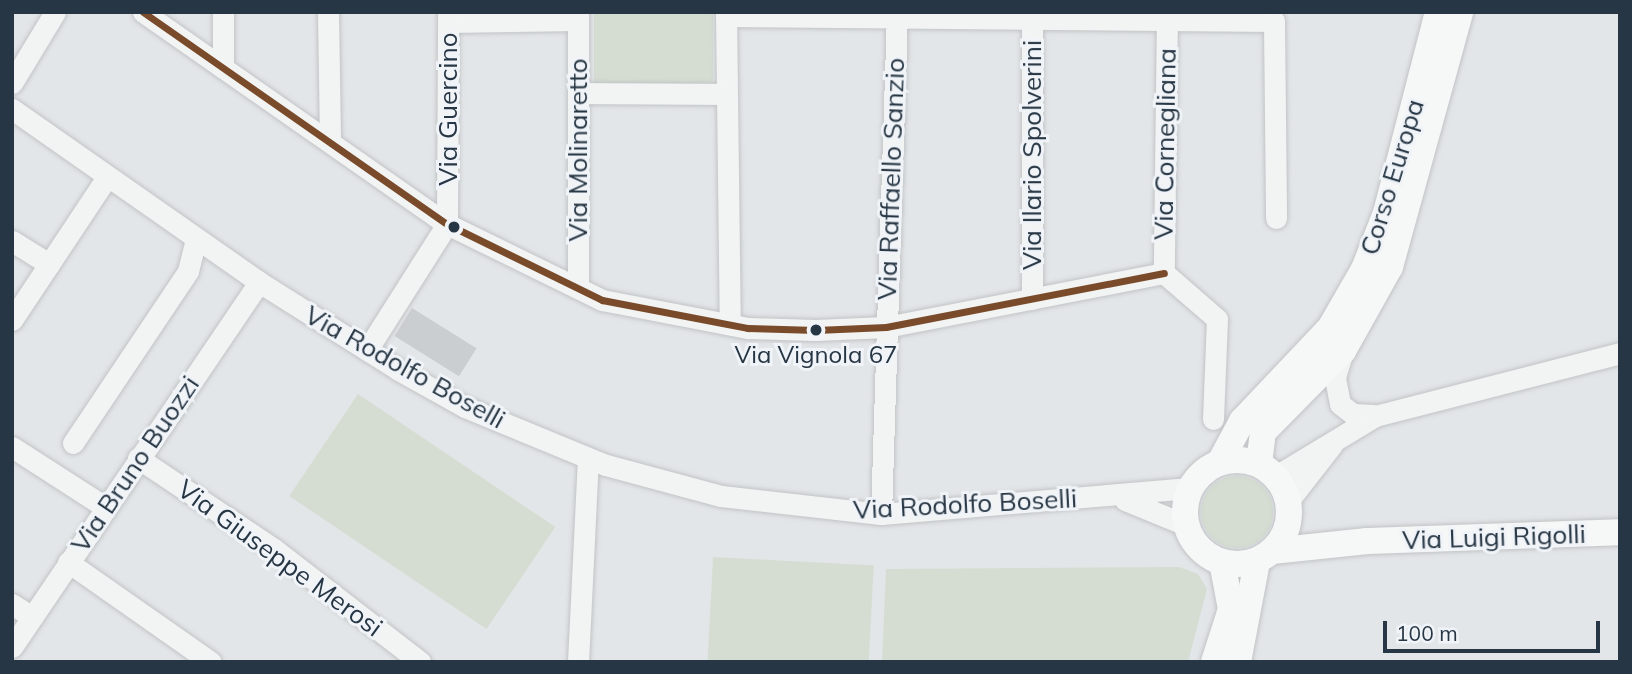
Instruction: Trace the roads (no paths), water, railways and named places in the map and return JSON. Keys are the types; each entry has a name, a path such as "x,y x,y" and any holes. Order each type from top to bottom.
{"main road":[{"name":"Corso Europa","path":"1220,462 1242,421 1330,328 1364,269 1387,213 1438,12"},
{"name":"Corso Europa","path":"1267,470 1259,440 1270,422 1343,351 1400,239 1460,12"},
{"path":"1186,525 1190,488 1220,462 1267,470 1289,511 1265,556 1238,662"},
{"name":"Via Luigi Rigolli","path":"1289,511 1322,537 1367,541"},
{"name":"Via Rodolfo Boselli","path":"1186,525 1193,541 1222,562"},
{"name":"Via Luigi Rigolli","path":"1265,556 1367,541 1620,532"},
{"path":"1214,662 1231,610 1222,562 1265,556"}],"street":[{"path":"12,83 55,12"},
{"path":"143,12 447,224 602,300 730,324 886,327 1164,273"},
{"path":"223,12 223,68"},
{"path":"328,12 330,142"},
{"path":"730,324 726,14 1274,21 1276,218"},
{"path":"448,17 578,16"},
{"name":"Via Molinaretto","path":"578,16 578,288"},
{"name":"Via Guercino","path":"367,350 447,224 448,17"},
{"name":"Via Raffaello Sanzio","path":"881,514 897,17"},
{"name":"Via Ilario Spolverini","path":"1032,18 1032,299"},
{"name":"Via Cornegliana","path":"1167,18 1164,273 1217,319 1213,419"},
{"path":"578,93 726,94"},
{"name":"Via Rodolfo Boselli","path":"12,109 259,282 367,350 465,407 588,458 721,495 881,514 1190,488"},
{"path":"12,320 107,177"},
{"path":"73,443 188,271 196,239"},
{"path":"12,241 49,264"},
{"name":"Via Bruno Buozzi","path":"12,647 259,282"},
{"name":"Corso Europa","path":"1343,351 1335,378 1340,404 1353,414 1375,415"},
{"path":"1267,470 1375,415 1620,353"},
{"path":"1289,511 1348,428"},
{"path":"12,447 105,507"},
{"name":"Via Giuseppe Merosi","path":"138,458 274,548 420,662"},
{"path":"578,662 588,458"},
{"name":"Via Rodolfo Boselli","path":"1099,496 1149,505 1186,525"},
{"path":"68,562 211,662"},
{"path":"12,604 32,617"}],"place":[{"name":"Via Vignola 67","path":"816,330"}]}
